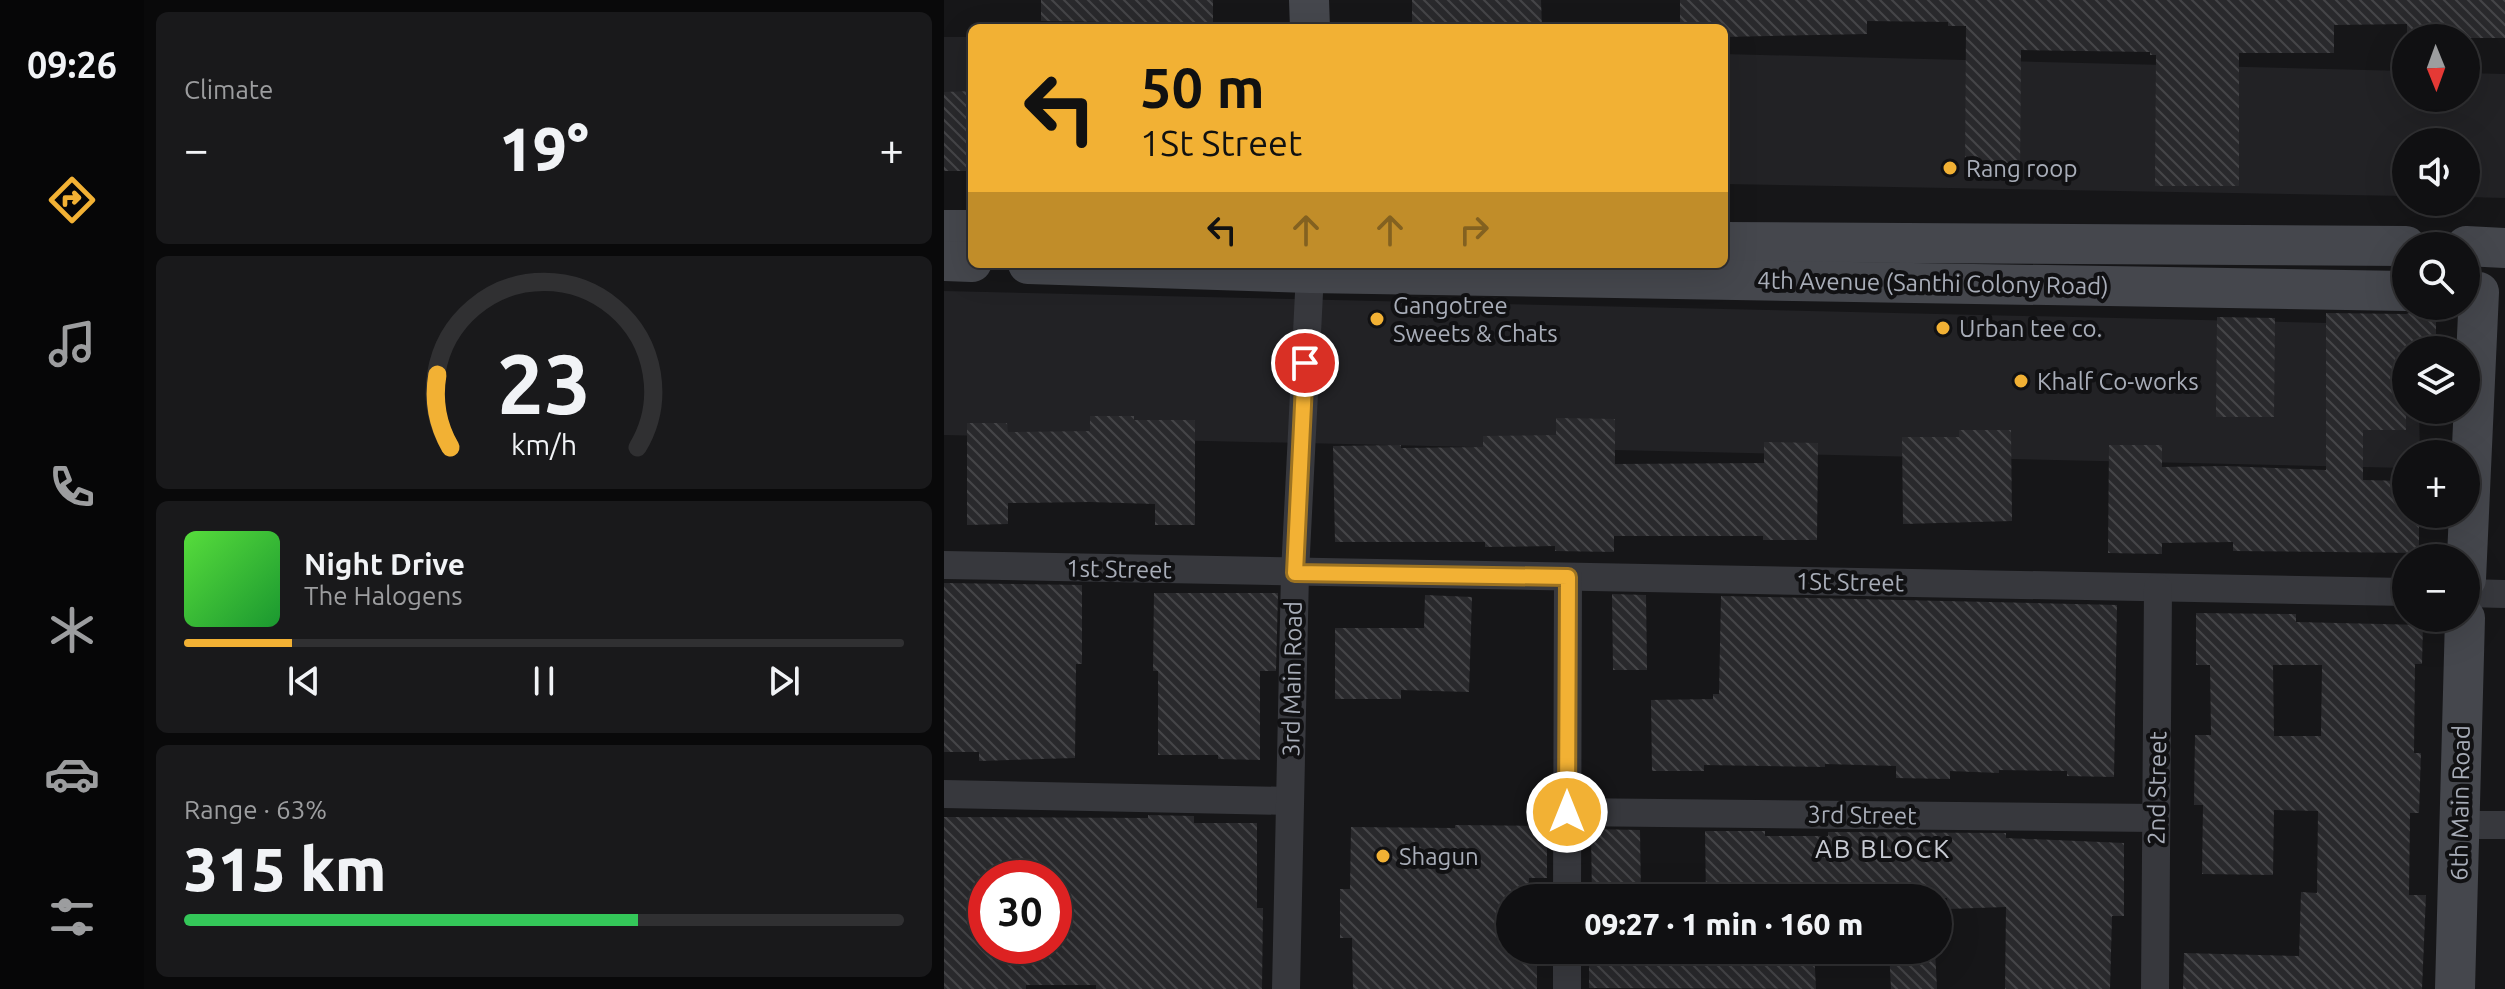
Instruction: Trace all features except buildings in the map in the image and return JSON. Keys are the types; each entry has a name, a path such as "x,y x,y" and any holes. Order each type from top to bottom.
{"street":[{"path":"1309,0 1310,24"},
{"path":"944,230 968,230"},
{"name":"4th Avenue (Santhi Colony Road)","path":"1728,242 2392,246"},
{"path":"2480,247 2505,248"},
{"path":"944,261 968,262"},
{"name":"4th Avenue (Santhi Colony Road)","path":"1310,268 2392,291"},
{"name":"3rd Main Road","path":"1286,989 1295,573 1310,268"},
{"path":"2468,544 2483,293"},
{"name":"1st Street","path":"944,565 1295,573"},
{"name":"1St Street","path":"1295,573 2392,592"},
{"path":"1567,884 1568,577"},
{"name":"2nd Street","path":"2155,989 2158,588"},
{"path":"2480,593 2505,594"},
{"name":"6th Main Road","path":"2455,989 2465,632"},
{"path":"944,794 1290,801"},
{"name":"3rd Street","path":"1567,812 2156,818"},
{"path":"2459,825 2505,825"},
{"path":"1567,964 1567,989"}],"shaded area":[{"path":"944,37 968,37 968,170 944,170"},
{"path":"1728,54 2392,71 2392,112 2480,112 2480,73 2505,74 2505,198 2480,197 2480,128 2392,128 2392,196 1728,184"},
{"path":"944,291 2417,325 2412,336 2392,336 2392,424 2419,424 2420,440 2392,440 2392,468 944,435"}],"place":[{"name":"Rang roop","path":"1950,168"},
{"name":"Gangotree Sweets & Chats","path":"1377,319"},
{"name":"Urban tee co.","path":"1943,328"},
{"name":"Khalf Co-works","path":"2021,381"},
{"name":"Shagun","path":"1383,856"}],"district":[{"name":"AB BLOCK","path":"1883,848"}],"route":[{"path":"1305,363 1295,573 1568,577 1567,812"}]}
